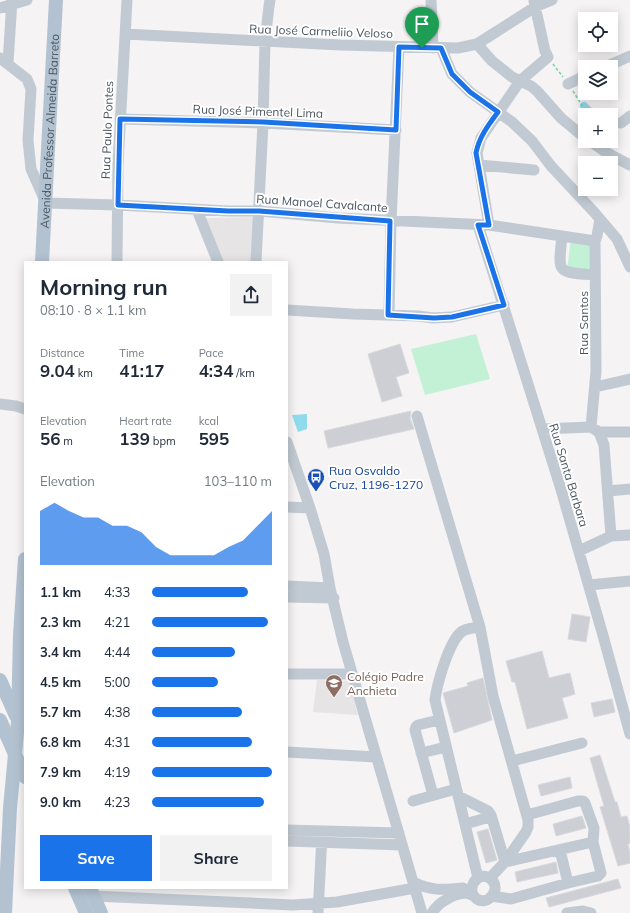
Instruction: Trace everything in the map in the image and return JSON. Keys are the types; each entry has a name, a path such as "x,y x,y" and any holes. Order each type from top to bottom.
{"main road":[{"name":"Avenida Professor Almeida Barreto","path":"42,261 56,0"},
{"path":"5,913 3,891 22,666 24,581"},
{"path":"0,680 24,735"},
{"path":"0,720 24,775"},
{"path":"75,889 86,913"},
{"path":"92,892 101,913"}],"street":[{"path":"0,8 12,2 27,0"},
{"name":"Rua Paulo Pontes","path":"116,261 120,119 127,0"},
{"path":"431,0 437,48 452,74 470,92 523,131 626,250 630,267"},
{"name":"Rua José Carmeliio Veloso","path":"125,34 399,47 458,48 477,44 534,4 552,0"},
{"path":"12,2 4,60 30,82 31,89 28,140 31,169 46,203"},
{"path":"256,261 263,122 265,41 269,2"},
{"path":"484,225 479,165 476,153 480,138 520,81 548,57 534,4"},
{"path":"477,44 492,61 512,77 531,86 537,91 561,118 578,132"},
{"path":"388,315 390,221 396,130 399,47"},
{"path":"618,61 630,56"},
{"path":"568,84 578,79"},
{"path":"621,123 630,116"},
{"name":"Rua José Pimentel Lima","path":"120,119 263,122 396,130"},
{"path":"600,148 630,165"},
{"path":"479,165 534,170"},
{"name":"Rua Manoel Cavalcante","path":"46,203 118,205 197,210 259,211 390,221 484,225 595,240 617,239"},
{"path":"197,210 218,261"},
{"name":"Rua Santos","path":"600,219 595,240 595,430 604,445 611,536"},
{"name":"Rua Santa Barbara","path":"484,225 504,305 589,585 630,734"},
{"path":"562,236 559,262 562,269 564,271 574,273 595,275"},
{"path":"288,310 434,318 452,317 504,305"},
{"path":"595,387 630,379"},
{"path":"0,404 22,406"},
{"path":"417,416 480,627 492,693 527,815 528,824 526,832 505,862 490,878"},
{"path":"542,429 630,432"},
{"path":"288,445 324,554 352,674 422,913"},
{"path":"608,491 630,490"},
{"path":"288,506 310,508"},
{"path":"579,551 611,536 630,535"},
{"path":"589,585 630,581"},
{"path":"288,586 332,593"},
{"path":"288,597 332,593"},
{"path":"478,878 435,700 447,656 454,641 461,632 480,627"},
{"path":"288,674 352,674"},
{"path":"433,795 416,727 418,725 439,720"},
{"path":"512,761 582,743"},
{"path":"422,753 446,747"},
{"path":"288,752 328,753 376,757"},
{"path":"413,801 433,795 457,792 488,811 491,815 505,862"},
{"path":"492,896 511,899 600,875 601,871 593,842 594,828 583,801 578,801 527,815"},
{"path":"465,824 490,817 491,815"},
{"path":"288,830 398,833"},
{"path":"318,909 322,831"},
{"path":"288,842 402,845"},
{"path":"505,862 593,842"},
{"path":"560,850 568,883"},
{"path":"482,877 490,878 495,886 492,896 489,899 482,900 475,898 472,891 475,880 482,877"},
{"path":"92,892 293,905 318,909 414,885 433,889 472,891"},
{"path":"432,913 435,907 452,896 472,891"},
{"path":"567,913 583,911 591,913"}],"shaded area":[{"path":"254,217 251,261 222,261 206,218"},
{"name":"Colégio Padre Anchieta","path":"317,680 349,681 358,715 313,712"}],"green space":[{"path":"571,238 600,244 596,274 567,271"},
{"path":"476,334 490,379 425,395 411,349"}],"water":[{"path":"307,414 307,429 298,432 292,415"}],"building":[{"path":"400,344 409,373 396,377 402,396 382,402 368,354"},
{"path":"411,411 410,418 414,429 328,448 324,431"},
{"path":"572,614 590,617 586,642 568,639"},
{"path":"542,651 549,678 570,673 575,694 562,698 568,718 527,729 515,682 512,682 506,661"},
{"path":"483,678 492,720 454,733 443,693 468,686 467,683"},
{"path":"612,699 615,712 594,717 591,703"},
{"path":"600,755 621,817 627,816 630,827 630,843 628,844 630,863 618,866 600,807 604,806 590,758"},
{"path":"570,777 572,788 541,796 538,785"},
{"path":"582,816 586,828 556,836 553,824"},
{"path":"488,829 497,860 486,863 477,832"},
{"path":"556,862 558,873 517,882 515,872"},
{"path":"618,879 621,888 549,907 546,898"}],"place":[{"name":"Rua Osvaldo Cruz, 1196-1270","path":"316,492"},
{"name":"Colégio Padre Anchieta","path":"334,698"}],"route":[{"path":"399,47 422,48 441,48 448,66 457,81 488,106 498,112 480,138 477,147 476,153 489,225 478,225 490,258 504,305 452,317 434,318 388,315 390,221 259,211 228,211 118,205 120,119 263,122 396,130 399,47"}]}
